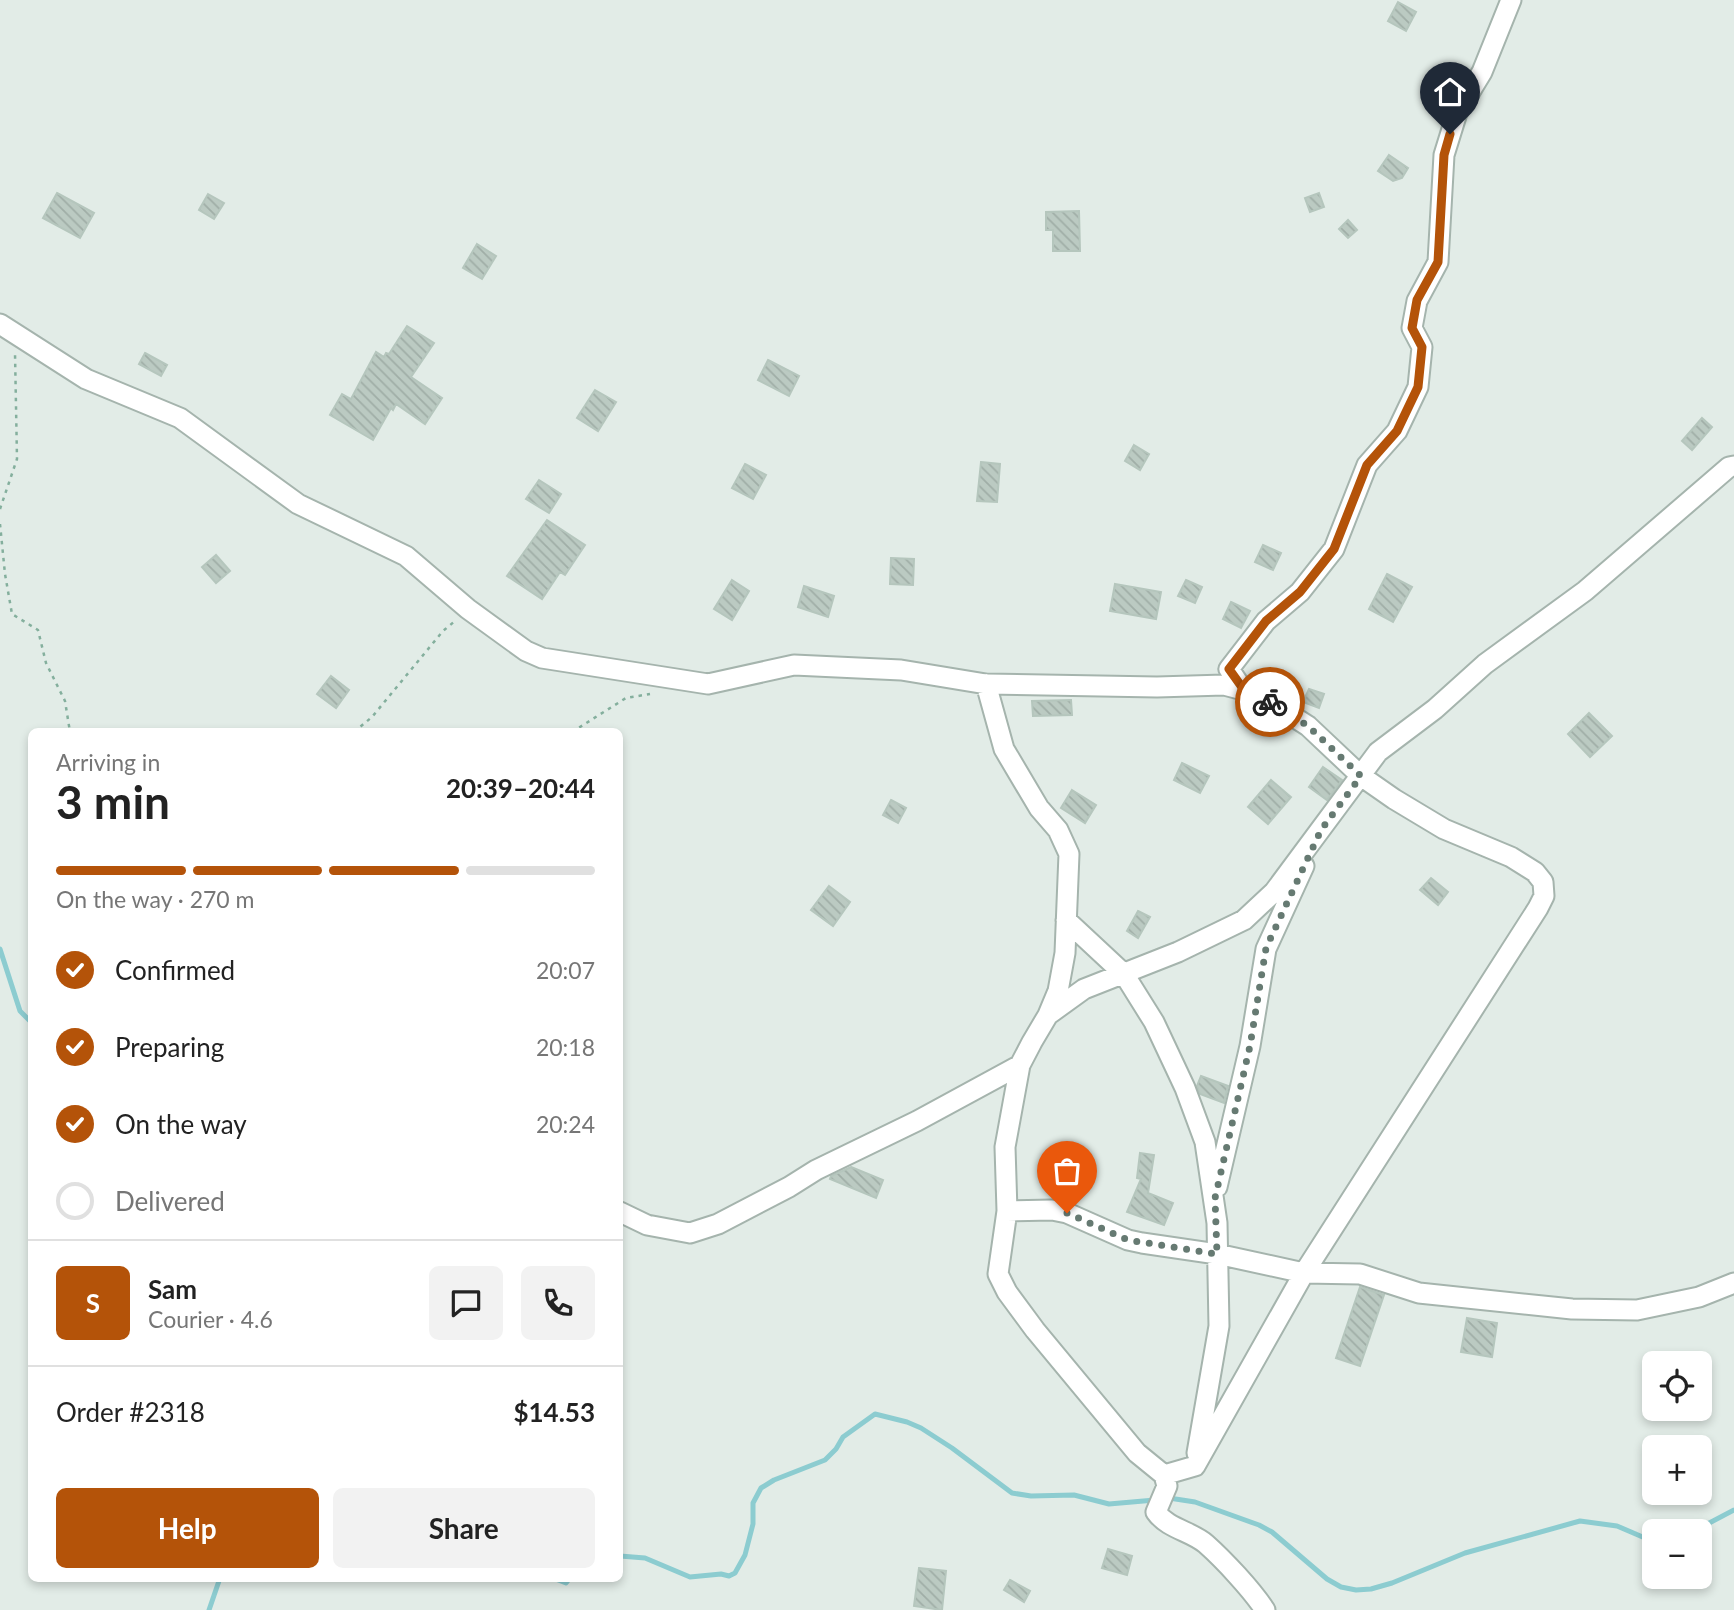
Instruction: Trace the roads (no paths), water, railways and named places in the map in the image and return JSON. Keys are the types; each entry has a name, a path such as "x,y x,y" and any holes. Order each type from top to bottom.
{"street":[{"path":"1244,690 1229,669 1266,621 1300,592 1334,549 1367,465 1397,431 1418,387 1422,347 1412,328 1417,300 1438,262 1444,155 1457,113 1482,72 1511,0"},
{"path":"7,328 86,379 180,418 298,504 406,556 468,610 526,651 542,658 708,684 794,665 901,670 986,684 1157,687 1224,685 1269,701 1308,726 1361,776 1444,829 1523,864 1535,872 1543,882 1545,896 1304,1273 1195,1466 1164,1475"},
{"path":"1048,1015 1084,989 1125,974 1244,920 1274,892 1378,752 1435,709 1485,664 1585,592 1732,463"},
{"path":"986,684 1004,749 1039,808 1058,830 1069,854 1065,953 1058,991 1020,1065 1005,1147 1007,1211 998,1274 1007,1292 1035,1330 1137,1452 1164,1475 1167,1486 1156,1512 1163,1522 1205,1543 1265,1610"},
{"path":"1215,1198 1250,1046 1266,948 1321,830"},
{"path":"1066,920 1125,974 1154,1022 1185,1088 1205,1142 1215,1198 1219,1326 1195,1466"},
{"path":"623,1213 647,1225 690,1233 718,1224 816,1170 938,1110 1020,1065"},
{"path":"1007,1211 1052,1210 1067,1213 1128,1240 1217,1254 1304,1273 1360,1274 1419,1293 1572,1309 1637,1310 1699,1297 1734,1283"}],"waterway":[{"path":"0,949 20,1011 28,1019"},
{"path":"623,1556 645,1558 690,1577 721,1574 729,1576 735,1573 745,1555 753,1524 753,1503 761,1488 774,1480 825,1460 843,1437 875,1414 921,1428 1012,1493 1031,1496 1074,1495 1109,1504 1155,1500"},
{"path":"1169,1498 1195,1502 1259,1525 1272,1532 1327,1579 1341,1587 1356,1590 1392,1583 1465,1553 1580,1521 1617,1526 1642,1537"},
{"path":"1712,1522 1734,1510"},
{"path":"209,1610 219,1582"},
{"path":"563,1582 567,1582"}]}
